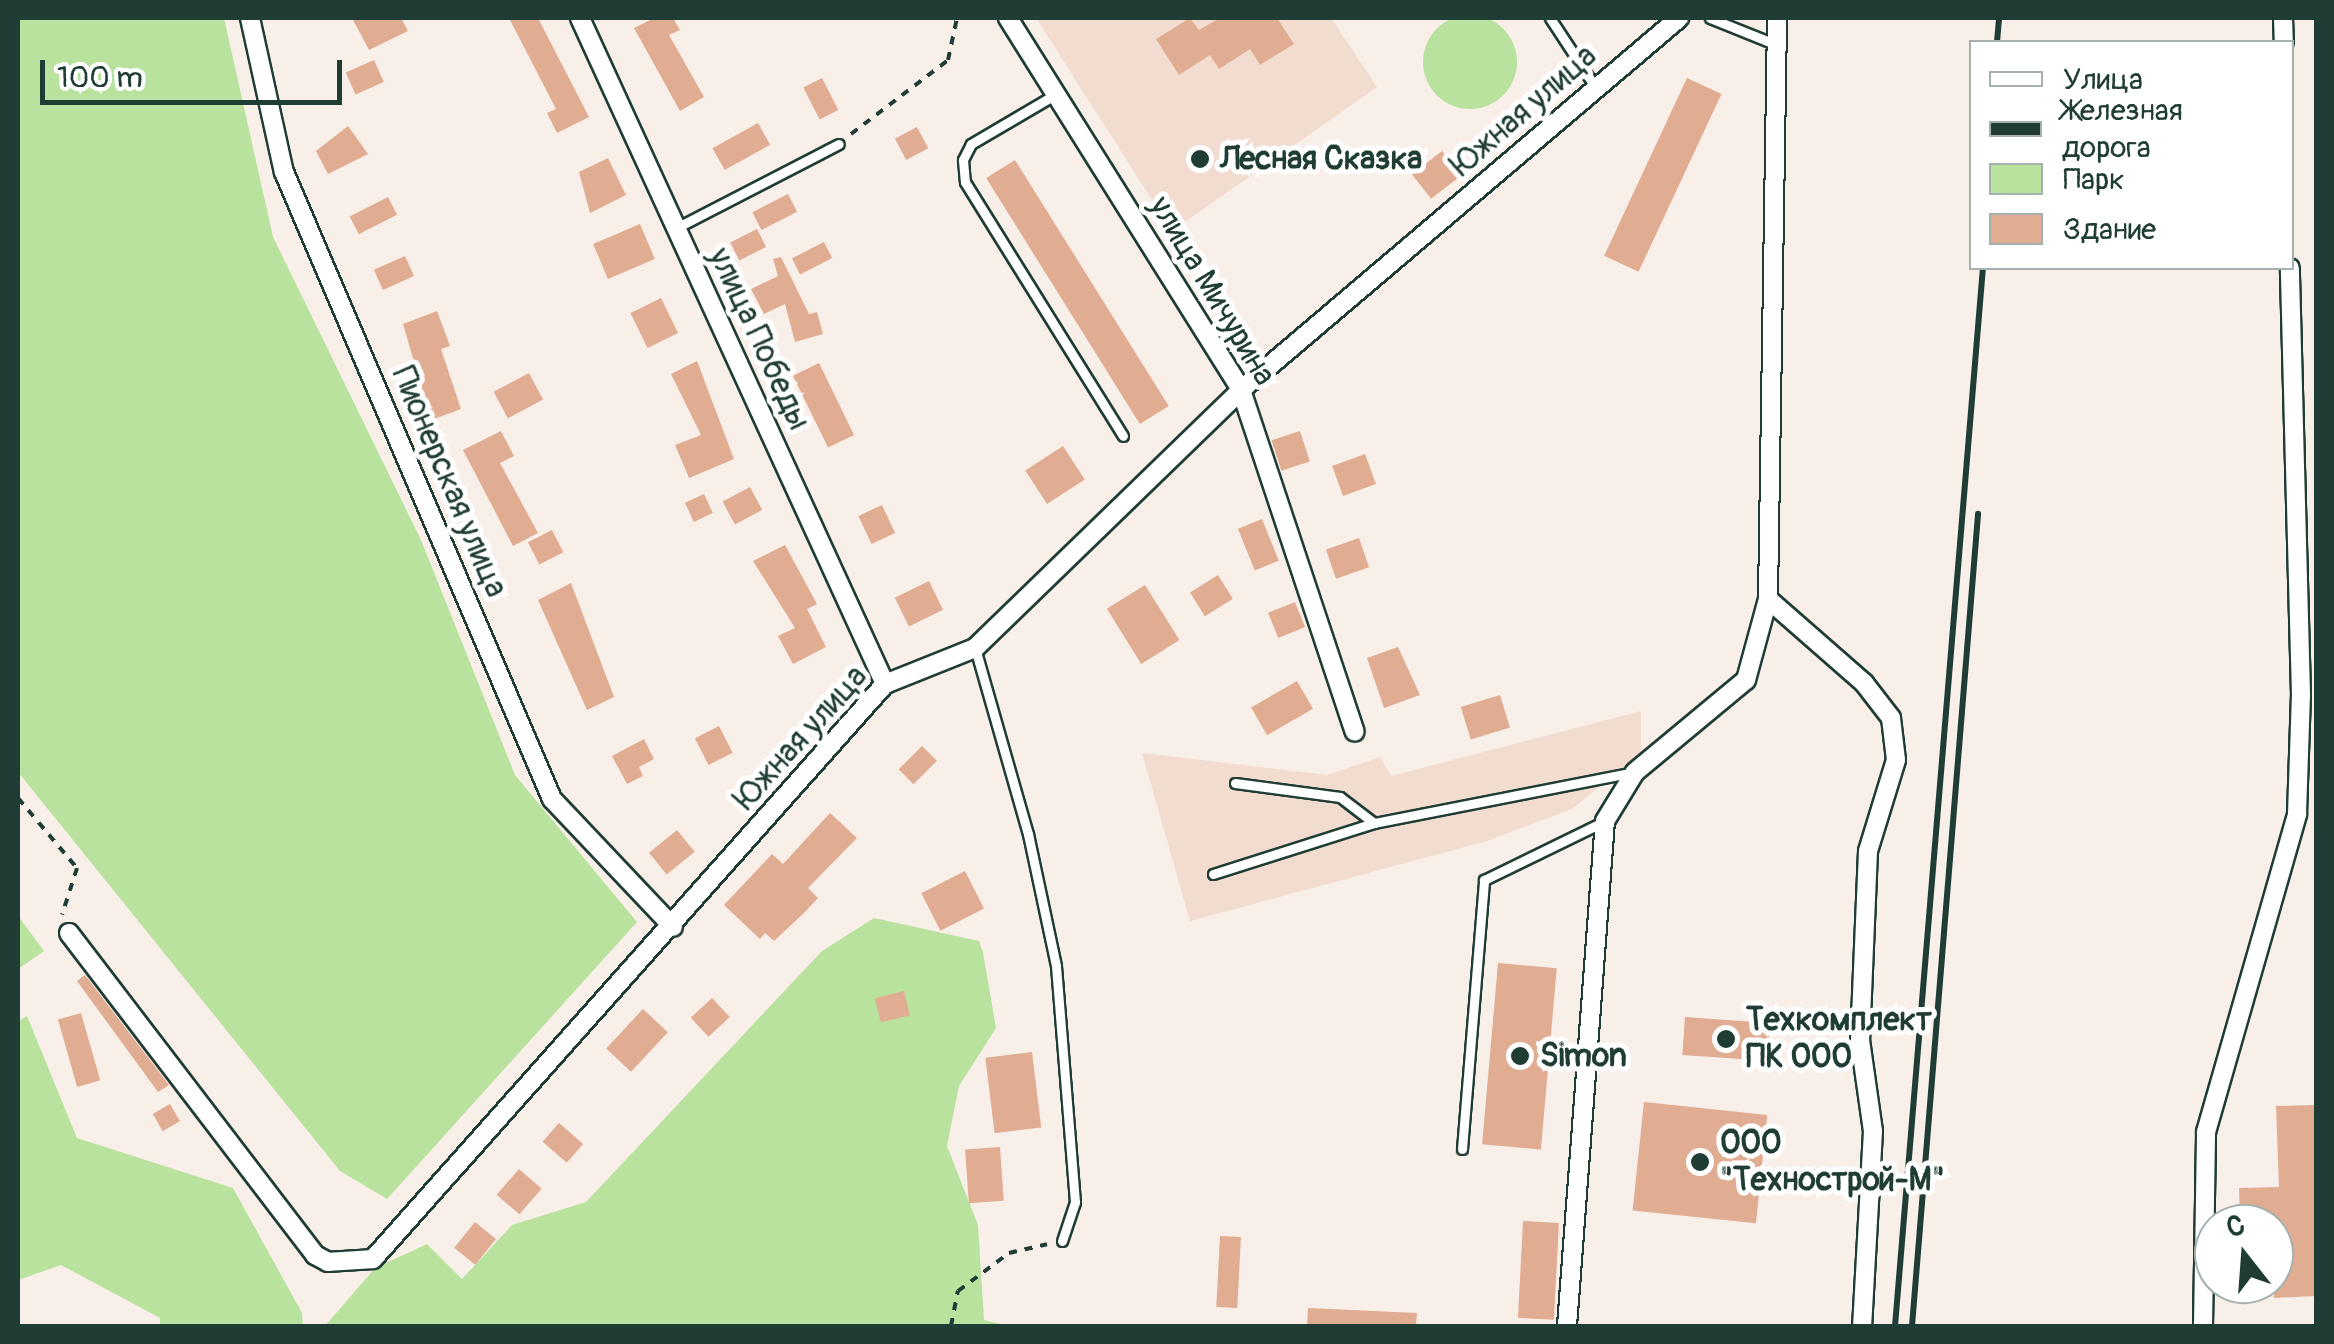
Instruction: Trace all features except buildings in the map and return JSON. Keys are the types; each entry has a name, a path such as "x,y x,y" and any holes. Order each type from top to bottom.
{"street":[{"name":"Пионерская улица","path":"250,18 284,172 552,799 673,927"},
{"name":"улица Победы","path":"580,18 885,684"},
{"name":"улица Мичурина","path":"1008,18 1242,390 1355,732"},
{"name":"Южная улица","path":"69,933 316,1255 328,1262 372,1259 673,927 885,684 975,648 1242,390 1678,18"},
{"path":"1568,1326 1605,821 1635,772 1746,680 1768,599 1777,18"},
{"path":"2204,1326 2206,1132 2222,1057 2297,814 2300,695 2290,270"},
{"path":"1768,599 1864,683 1891,718 1896,760 1868,850 1860,1040 1873,1130 1862,1326"}],"lane":[{"path":"1550,18 1596,88"},
{"path":"1710,18 1777,45"},
{"path":"1056,94 971,144 963,160 965,182 1123,436"},
{"path":"676,228 839,144"},
{"path":"975,648 1028,834 1056,966 1075,1202 1062,1240"},
{"path":"1213,874 1374,823 1635,772"},
{"path":"1235,783 1340,796 1374,823"},
{"path":"1462,1149 1484,880 1605,821"}],"path":[{"path":"839,144 948,60 957,18"},
{"path":"18,798 77,868 62,914 69,933"},
{"path":"951,1326 958,1291 1008,1253 1062,1240"}],"shaded area":[{"name":"Лесная Сказка","path":"1036,18 1331,18 1377,87 1172,231"},
{"path":"1641,711 1641,752 1572,809 1487,841 1190,921 1142,753 1327,775 1380,757 1391,776"}],"green space":[{"path":"1470,15 1488,18 1503,29 1514,44 1514,80 1503,95 1488,106 1470,109 1452,106 1437,95 1426,80 1423,62 1426,44 1437,29 1452,18"},
{"path":"18,18 224,18 273,237 421,540 515,775 637,922 387,1199 340,1171 18,772"},
{"path":"18,916 44,951 18,969"},
{"path":"874,918 979,941 983,952 996,1028 959,1086 947,1146 978,1225 984,1320 1009,1326 325,1326 375,1268 427,1244 462,1279 512,1225 586,1202 822,951"},
{"path":"27,1016 77,1138 233,1188 302,1313 303,1326 160,1326 160,1318 61,1265 18,1280 18,1021"}],"railway":[{"path":"1997,40 1999,18"},
{"path":"1895,1326 1983,270"},
{"path":"1912,1326 1978,514"}],"place":[{"name":"Лесная Сказка","path":"1200,159"},
{"name":"Техкомплект ПК ООО","path":"1726,1039"},
{"name":"Simon","path":"1520,1056"},
{"name":"ООО \"Технострой-М\"","path":"1700,1162"}]}
